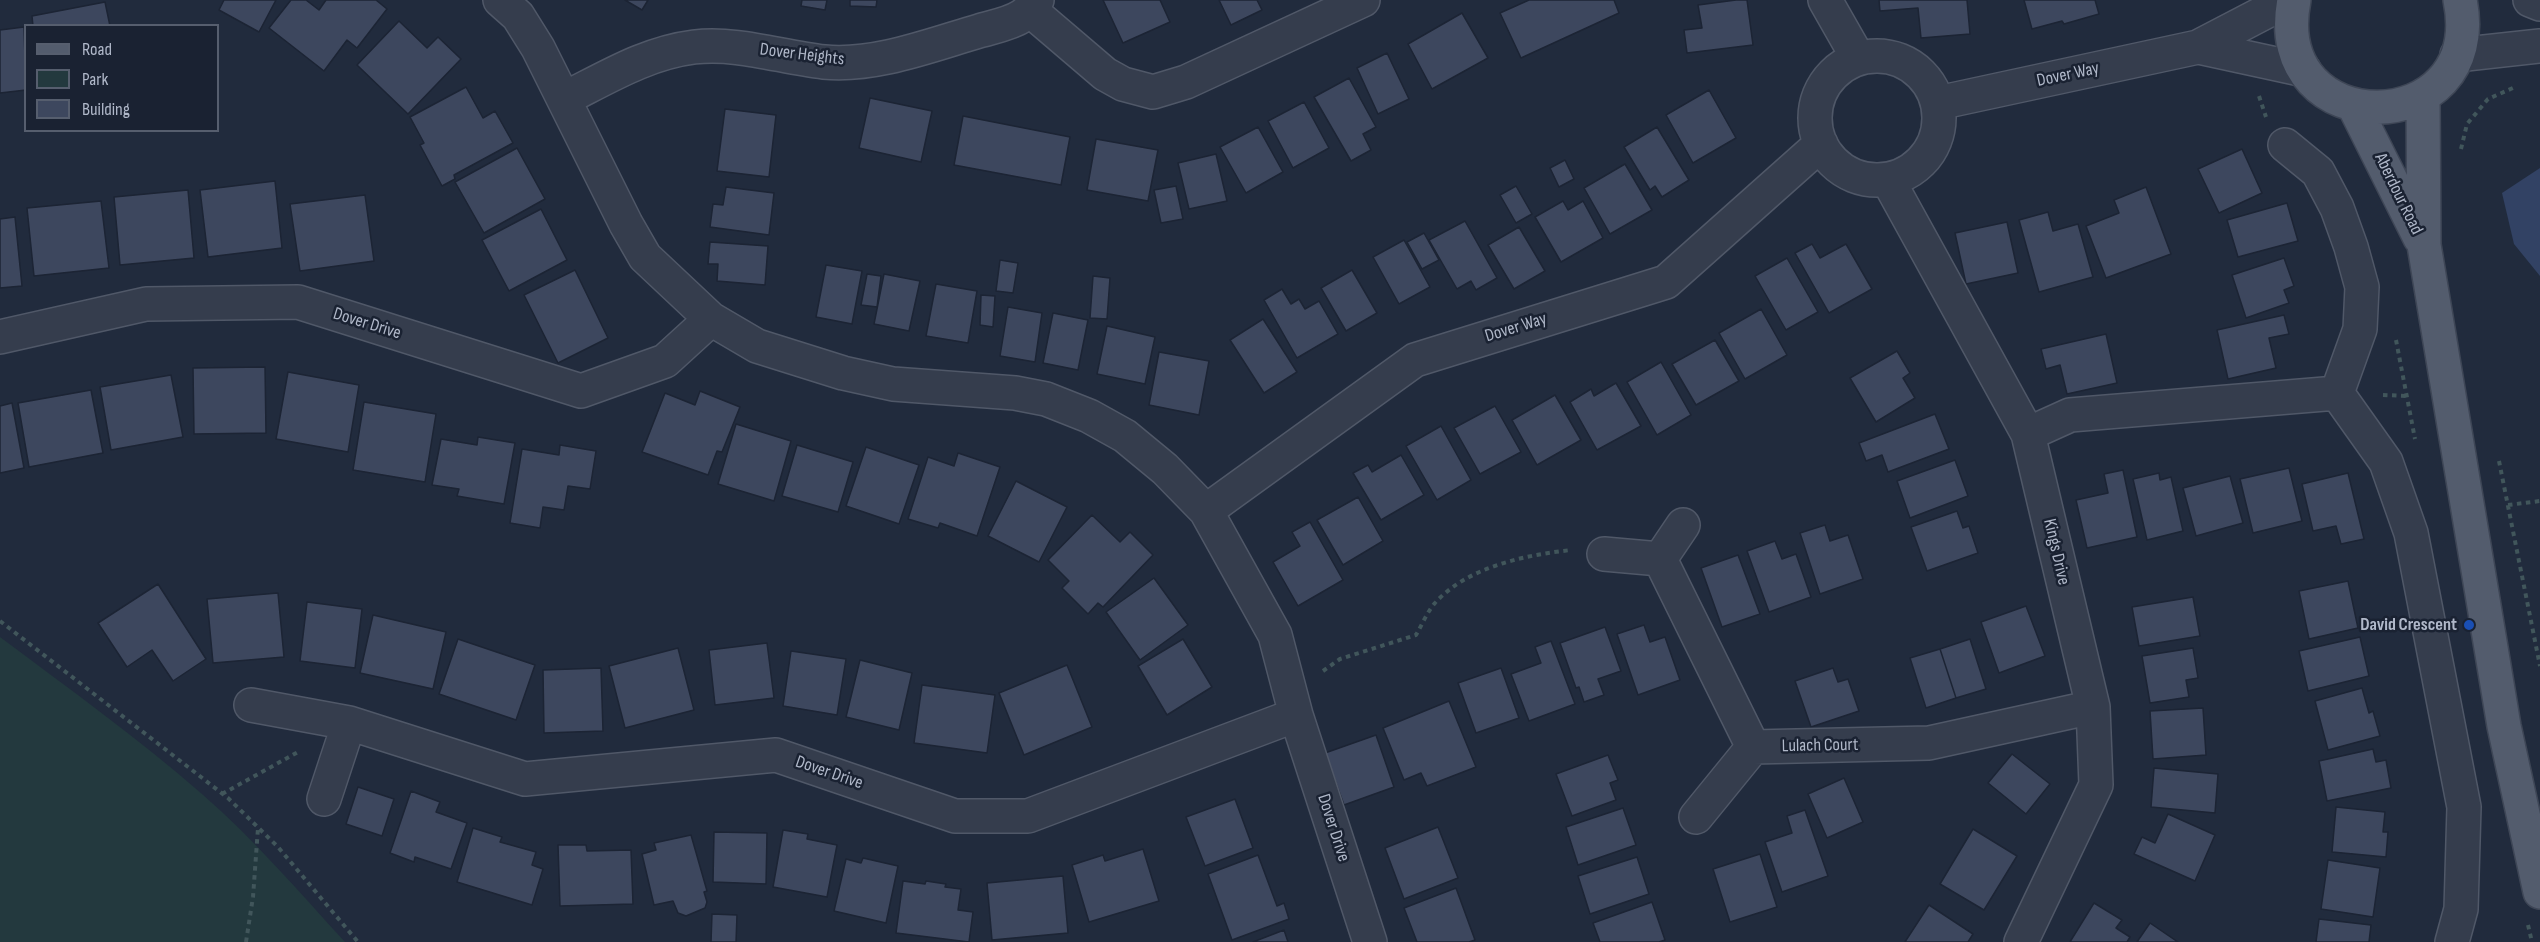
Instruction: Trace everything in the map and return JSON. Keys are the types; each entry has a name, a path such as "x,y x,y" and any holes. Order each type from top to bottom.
{"main road":[{"path":"2294,0 2291,34 2304,70 2326,92 2355,105 2372,109 2407,104 2423,96 2437,85 2457,55 2463,35 2460,0"},
{"name":"Aberdour Road","path":"2423,96 2424,245"},
{"name":"Aberdour Road","path":"2355,105 2424,245"},
{"path":"2424,245 2502,715 2540,892"}],"street":[{"name":"Dover Drive","path":"500,0 518,16 538,48 626,224 645,257 711,319 758,346 843,373 893,384 1015,393 1046,399 1089,416 1125,436 1164,469 1206,511 1249,584 1275,635 1293,701 1370,942"},
{"path":"1034,5 1105,74 1123,84 1153,92 1169,89 1196,78 1363,0"},
{"path":"1825,0 1858,58"},
{"path":"2198,47 2288,0"},
{"path":"2530,0 2540,4"},
{"name":"Dover Heights","path":"564,99 637,62 664,52 721,46 824,62 844,62 882,57 949,40 1020,18 1034,5"},
{"path":"2457,55 2540,46"},
{"path":"2198,47 2304,70"},
{"name":"Dover Way","path":"1938,103 2198,47"},
{"path":"1879,55 1904,61 1923,76 1938,103 1938,132 1929,152 1920,164 1907,173 1888,180 1874,180 1851,174 1837,166 1821,144 1815,116 1818,96 1834,72 1858,58 1879,55"},
{"name":"Dover Way","path":"1206,511 1415,360 1666,282 1821,144"},
{"path":"2285,146 2318,172 2337,208 2362,287 2360,329 2337,393"},
{"name":"Kings Drive","path":"1888,180 2028,434 2093,707 2096,785 2021,942"},
{"name":"Dover Drive","path":"0,338 146,304 298,302 580,391 665,361 711,319"},
{"path":"2028,434 2070,415 2337,393"},
{"path":"2337,393 2386,462 2411,533 2464,807 2461,909 2452,942"},
{"path":"1660,559 1683,525"},
{"path":"1604,554 1660,559"},
{"path":"1660,559 1752,747 1696,817"},
{"name":"Dover Drive","path":"251,705 349,723 525,779 776,755 955,816 1028,816 1293,701"},
{"name":"Lulach Court","path":"1752,747 1929,743 2093,707"},
{"path":"324,799 349,723"}],"path":[{"path":"2460,154 2467,123 2488,99 2518,86"},
{"path":"2499,459 2540,666"},
{"path":"2508,506 2540,501"},
{"path":"1293,701 1317,676 1340,660 1416,635 1434,603 1461,581 1492,568 1539,554 1578,550 1604,554"},
{"path":"0,621 222,794 278,847 358,942"},
{"path":"222,794 300,750"},
{"path":"246,942 253,897 258,828"}],"green space":[{"path":"0,637 128,733 202,794 258,847 345,942 0,942"}],"water":[{"path":"2540,168 2540,276 2514,244 2502,193"}],"building":[{"path":"224,0 276,0 259,32 219,10"},
{"path":"291,0 306,0 319,10 326,0 376,0 387,9 357,48 347,40 324,71 269,28"},
{"path":"625,0 648,0 642,10"},
{"path":"802,0 827,0 825,10 801,6"},
{"path":"850,0 877,0 876,7 850,6"},
{"path":"1103,0 1160,0 1170,22 1123,43"},
{"path":"1219,0 1257,0 1262,10 1231,25"},
{"path":"1529,0 1614,0 1619,13 1521,58 1500,13"},
{"path":"1747,0 1753,45 1687,53 1684,30 1702,28 1698,5"},
{"path":"1879,0 1967,0 1970,34 1921,38 1918,8 1880,11"},
{"path":"2024,0 2095,0 2099,14 2064,24 2062,21 2032,29"},
{"path":"105,2 110,24 33,24 32,16"},
{"path":"1462,13 1488,58 1432,89 1408,44"},
{"path":"399,21 427,48 438,37 461,59 408,114 357,65"},
{"path":"24,27 24,90 0,93 0,30"},
{"path":"1387,53 1409,99 1378,114 1357,68"},
{"path":"1349,78 1376,127 1363,134 1371,150 1351,161 1314,97"},
{"path":"466,87 483,118 495,111 513,143 454,175 455,179 442,186 420,145 424,143 410,117"},
{"path":"1709,90 1736,138 1693,163 1666,115"},
{"path":"870,98 932,111 921,162 859,148"},
{"path":"1304,102 1329,148 1293,168 1268,121"},
{"path":"725,109 776,115 769,177 717,171"},
{"path":"963,116 1070,137 1061,185 954,165"},
{"path":"1258,127 1283,172 1246,193 1220,147"},
{"path":"1657,127 1689,180 1662,197 1655,186 1650,190 1624,147"},
{"path":"1096,139 1158,150 1148,201 1087,190"},
{"path":"517,148 545,199 484,233 455,182"},
{"path":"2242,149 2262,193 2219,213 2198,169"},
{"path":"1216,154 1227,201 1189,209 1178,163"},
{"path":"1565,160 1574,179 1559,187 1550,168"},
{"path":"1625,164 1652,210 1610,234 1584,188"},
{"path":"275,181 282,248 208,257 200,190"},
{"path":"1176,186 1183,219 1161,223 1154,190"},
{"path":"1516,186 1532,214 1516,223 1500,195"},
{"path":"726,187 774,193 769,235 710,227 713,204 723,205"},
{"path":"2146,187 2171,254 2106,278 2086,226 2119,213 2114,200"},
{"path":"188,190 194,258 120,265 114,197"},
{"path":"365,195 374,261 300,271 290,204"},
{"path":"101,201 109,268 34,276 27,208"},
{"path":"1563,201 1568,210 1583,201 1603,238 1561,262 1535,217"},
{"path":"2287,203 2298,241 2238,257 2227,220"},
{"path":"541,209 567,260 509,291 482,240"},
{"path":"2048,212 2053,231 2078,224 2093,277 2039,292 2019,220"},
{"path":"15,217 22,286 0,288 0,219"},
{"path":"1465,221 1497,278 1476,290 1471,281 1457,289 1429,240"},
{"path":"2007,222 2018,273 1966,284 1955,233"},
{"path":"1519,227 1545,271 1514,289 1488,245"},
{"path":"1424,233 1439,260 1422,269 1407,242"},
{"path":"1404,240 1430,287 1399,304 1373,257"},
{"path":"710,242 768,246 765,285 717,281 718,264 708,264"},
{"path":"1812,244 1820,258 1846,244 1872,289 1829,313 1795,253"},
{"path":"1787,258 1818,312 1786,330 1755,276"},
{"path":"2284,258 2294,286 2284,290 2289,303 2246,318 2232,275"},
{"path":"1000,260 1018,263 1013,293 996,291"},
{"path":"826,265 862,271 852,324 816,317"},
{"path":"575,270 608,338 558,363 524,295"},
{"path":"1352,270 1377,313 1346,331 1321,288"},
{"path":"867,274 881,276 877,307 861,305"},
{"path":"884,274 920,281 909,331 874,324"},
{"path":"1093,276 1110,278 1107,319 1090,318"},
{"path":"936,284 977,291 968,343 926,336"},
{"path":"1282,289 1291,304 1299,299 1305,309 1319,301 1338,334 1297,358 1264,300"},
{"path":"981,295 995,296 993,327 980,325"},
{"path":"1008,307 1042,313 1035,362 1000,356"},
{"path":"1761,309 1787,355 1745,379 1719,333"},
{"path":"1053,313 1088,320 1078,370 1043,363"},
{"path":"2284,315 2289,334 2269,338 2276,368 2228,379 2217,330"},
{"path":"1263,319 1297,372 1264,393 1230,340"},
{"path":"1107,326 1155,337 1145,384 1097,374"},
{"path":"2106,334 2117,383 2067,394 2060,365 2046,369 2041,349"},
{"path":"1715,340 1739,381 1696,405 1672,364"},
{"path":"1897,351 1910,373 1903,378 1915,398 1876,422 1850,378"},
{"path":"1159,352 1209,361 1199,415 1149,405"},
{"path":"1661,362 1691,415 1657,435 1627,382"},
{"path":"265,367 266,433 194,434 193,368"},
{"path":"288,372 359,385 348,452 276,439"},
{"path":"171,375 183,437 111,450 100,387"},
{"path":"1616,383 1641,426 1597,450 1570,402 1591,389 1594,396"},
{"path":"91,390 103,453 29,467 18,403"},
{"path":"700,391 740,407 722,452 717,451 708,475 642,452 665,393 695,405"},
{"path":"1555,395 1581,440 1537,465 1512,420"},
{"path":"364,402 436,414 425,482 353,470"},
{"path":"12,403 24,468 0,473 0,406"},
{"path":"1495,406 1521,452 1480,474 1454,428"},
{"path":"1935,414 1949,449 1888,472 1882,455 1866,461 1859,443"},
{"path":"736,424 791,441 774,501 718,484"},
{"path":"1441,426 1471,480 1437,500 1406,446"},
{"path":"478,437 515,443 504,504 457,496 459,489 432,485 441,439 477,445"},
{"path":"560,445 596,451 590,489 568,486 564,510 543,507 540,528 510,523 522,449 559,455"},
{"path":"797,445 853,462 838,512 782,496"},
{"path":"866,447 919,465 899,524 846,506"},
{"path":"958,453 1000,467 977,536 940,523 938,528 908,519 928,457 954,466"},
{"path":"1401,455 1424,495 1381,520 1353,473 1368,465 1372,472"},
{"path":"1955,460 1968,496 1910,518 1897,481"},
{"path":"2289,468 2302,521 2253,533 2240,479"},
{"path":"2123,470 2137,537 2087,548 2076,500 2108,493 2104,474"},
{"path":"2159,473 2160,480 2171,477 2183,531 2147,540 2133,479"},
{"path":"2348,473 2364,539 2341,544 2336,526 2313,531 2302,484"},
{"path":"2230,476 2243,523 2196,536 2183,488"},
{"path":"1016,481 1067,507 1039,562 988,536"},
{"path":"1358,497 1383,541 1343,565 1317,520"},
{"path":"1957,511 1963,528 1969,526 1978,553 1927,571 1911,527"},
{"path":"1092,515 1120,542 1130,532 1153,555 1103,607 1098,603 1088,614 1062,588 1069,581 1048,560"},
{"path":"1310,522 1343,580 1298,606 1273,562 1300,546 1292,532"},
{"path":"1825,525 1830,541 1848,535 1863,579 1820,594 1800,533"},
{"path":"1775,541 1782,559 1796,554 1811,597 1769,612 1747,551"},
{"path":"1738,555 1760,614 1722,627 1701,568"},
{"path":"1154,578 1188,625 1140,660 1106,612"},
{"path":"2348,581 2358,628 2309,639 2299,591"},
{"path":"158,584 206,659 173,681 152,650 127,667 98,623"},
{"path":"278,593 284,657 213,663 207,599"},
{"path":"2193,597 2200,636 2139,646 2132,607"},
{"path":"307,602 362,609 355,668 300,661"},
{"path":"2026,606 2045,656 1999,673 1981,622"},
{"path":"373,615 446,632 433,689 360,673"},
{"path":"1644,625 1650,642 1665,637 1680,680 1638,695 1617,634"},
{"path":"1605,627 1621,671 1598,679 1604,695 1584,702 1579,687 1576,688 1560,643"},
{"path":"2360,637 2369,676 2308,691 2299,651"},
{"path":"458,639 535,665 516,720 439,694"},
{"path":"1183,639 1212,687 1167,715 1138,666"},
{"path":"1970,639 1986,689 1956,698 1940,649"},
{"path":"1551,641 1575,704 1529,721 1511,674 1541,663 1535,647"},
{"path":"767,643 774,698 715,705 709,650"},
{"path":"678,648 694,710 625,728 609,666"},
{"path":"2193,648 2198,678 2186,680 2189,697 2150,703 2142,656"},
{"path":"1940,649 1956,698 1926,708 1910,658"},
{"path":"791,651 846,659 837,715 783,706"},
{"path":"860,660 912,673 899,730 846,717"},
{"path":"1067,665 1092,727 1024,755 999,693"},
{"path":"601,668 603,731 544,733 543,670"},
{"path":"1501,668 1519,718 1476,733 1458,683"},
{"path":"1833,668 1838,682 1848,679 1859,711 1811,727 1795,681"},
{"path":"922,685 995,695 987,753 914,743"},
{"path":"2362,688 2369,713 2373,711 2380,736 2328,750 2315,701"},
{"path":"1449,701 1476,767 1427,786 1421,773 1404,780 1383,728"},
{"path":"2203,708 2206,755 2153,759 2150,711"},
{"path":"1376,735 1394,787 1344,805 1325,753"},
{"path":"2373,749 2376,762 2386,760 2391,788 2327,801 2319,761"},
{"path":"2012,754 2050,784 2026,814 1988,783"},
{"path":"1608,755 1618,780 1610,783 1616,800 1572,816 1556,774"},
{"path":"2154,768 2218,774 2215,813 2151,807"},
{"path":"1844,778 1863,822 1827,838 1808,794"},
{"path":"358,787 394,799 382,836 346,824"},
{"path":"411,791 440,802 436,812 467,823 451,869 415,857 414,862 390,853"},
{"path":"1235,799 1253,848 1205,866 1186,817"},
{"path":"2336,807 2385,812 2383,832 2388,832 2386,857 2332,852"},
{"path":"1623,808 1636,845 1578,865 1566,827"},
{"path":"1805,810 1828,876 1782,892 1765,842 1792,833 1787,816"},
{"path":"2168,814 2215,835 2195,881 2134,854 2142,837 2155,843"},
{"path":"1438,827 1458,878 1404,899 1385,848"},
{"path":"473,828 502,837 500,842 536,852 532,865 543,869 532,905 457,882"},
{"path":"1973,829 2017,856 1984,910 1940,884"},
{"path":"783,830 808,834 807,839 837,845 827,897 773,887"},
{"path":"714,832 767,833 766,884 713,882"},
{"path":"691,835 707,891 704,892 707,902 705,908 686,916 678,913 673,901 654,905 642,854 656,850 654,843"},
{"path":"558,845 586,845 587,851 631,850 633,904 560,906"},
{"path":"1143,849 1159,901 1089,922 1072,865 1103,855 1105,861"},
{"path":"1760,854 1777,907 1730,922 1713,869"},
{"path":"1258,855 1277,906 1284,903 1289,919 1232,940 1208,874"},
{"path":"1637,857 1649,894 1590,914 1578,876"},
{"path":"863,858 898,866 886,923 834,911 846,859 861,863"},
{"path":"2328,860 2380,868 2373,917 2321,909"},
{"path":"1063,876 1068,933 992,940 987,883"},
{"path":"903,881 925,884 926,881 961,889 958,910 973,912 969,942 896,933"},
{"path":"1456,888 1475,940 1417,942 1404,908"},
{"path":"1652,902 1665,940 1659,942 1600,942 1593,923"},
{"path":"2094,903 2122,920 2116,928 2130,937 2127,942 2070,942"},
{"path":"1929,905 1973,934 1968,942 1905,942"},
{"path":"712,914 737,915 736,942 711,942"},
{"path":"2319,919 2371,925 2369,942 2316,942"},
{"path":"2150,923 2178,942 2137,942"},
{"path":"1284,930 1288,942 1253,942"}],"place":[{"name":"David Crescent","path":"2469,625"}]}
